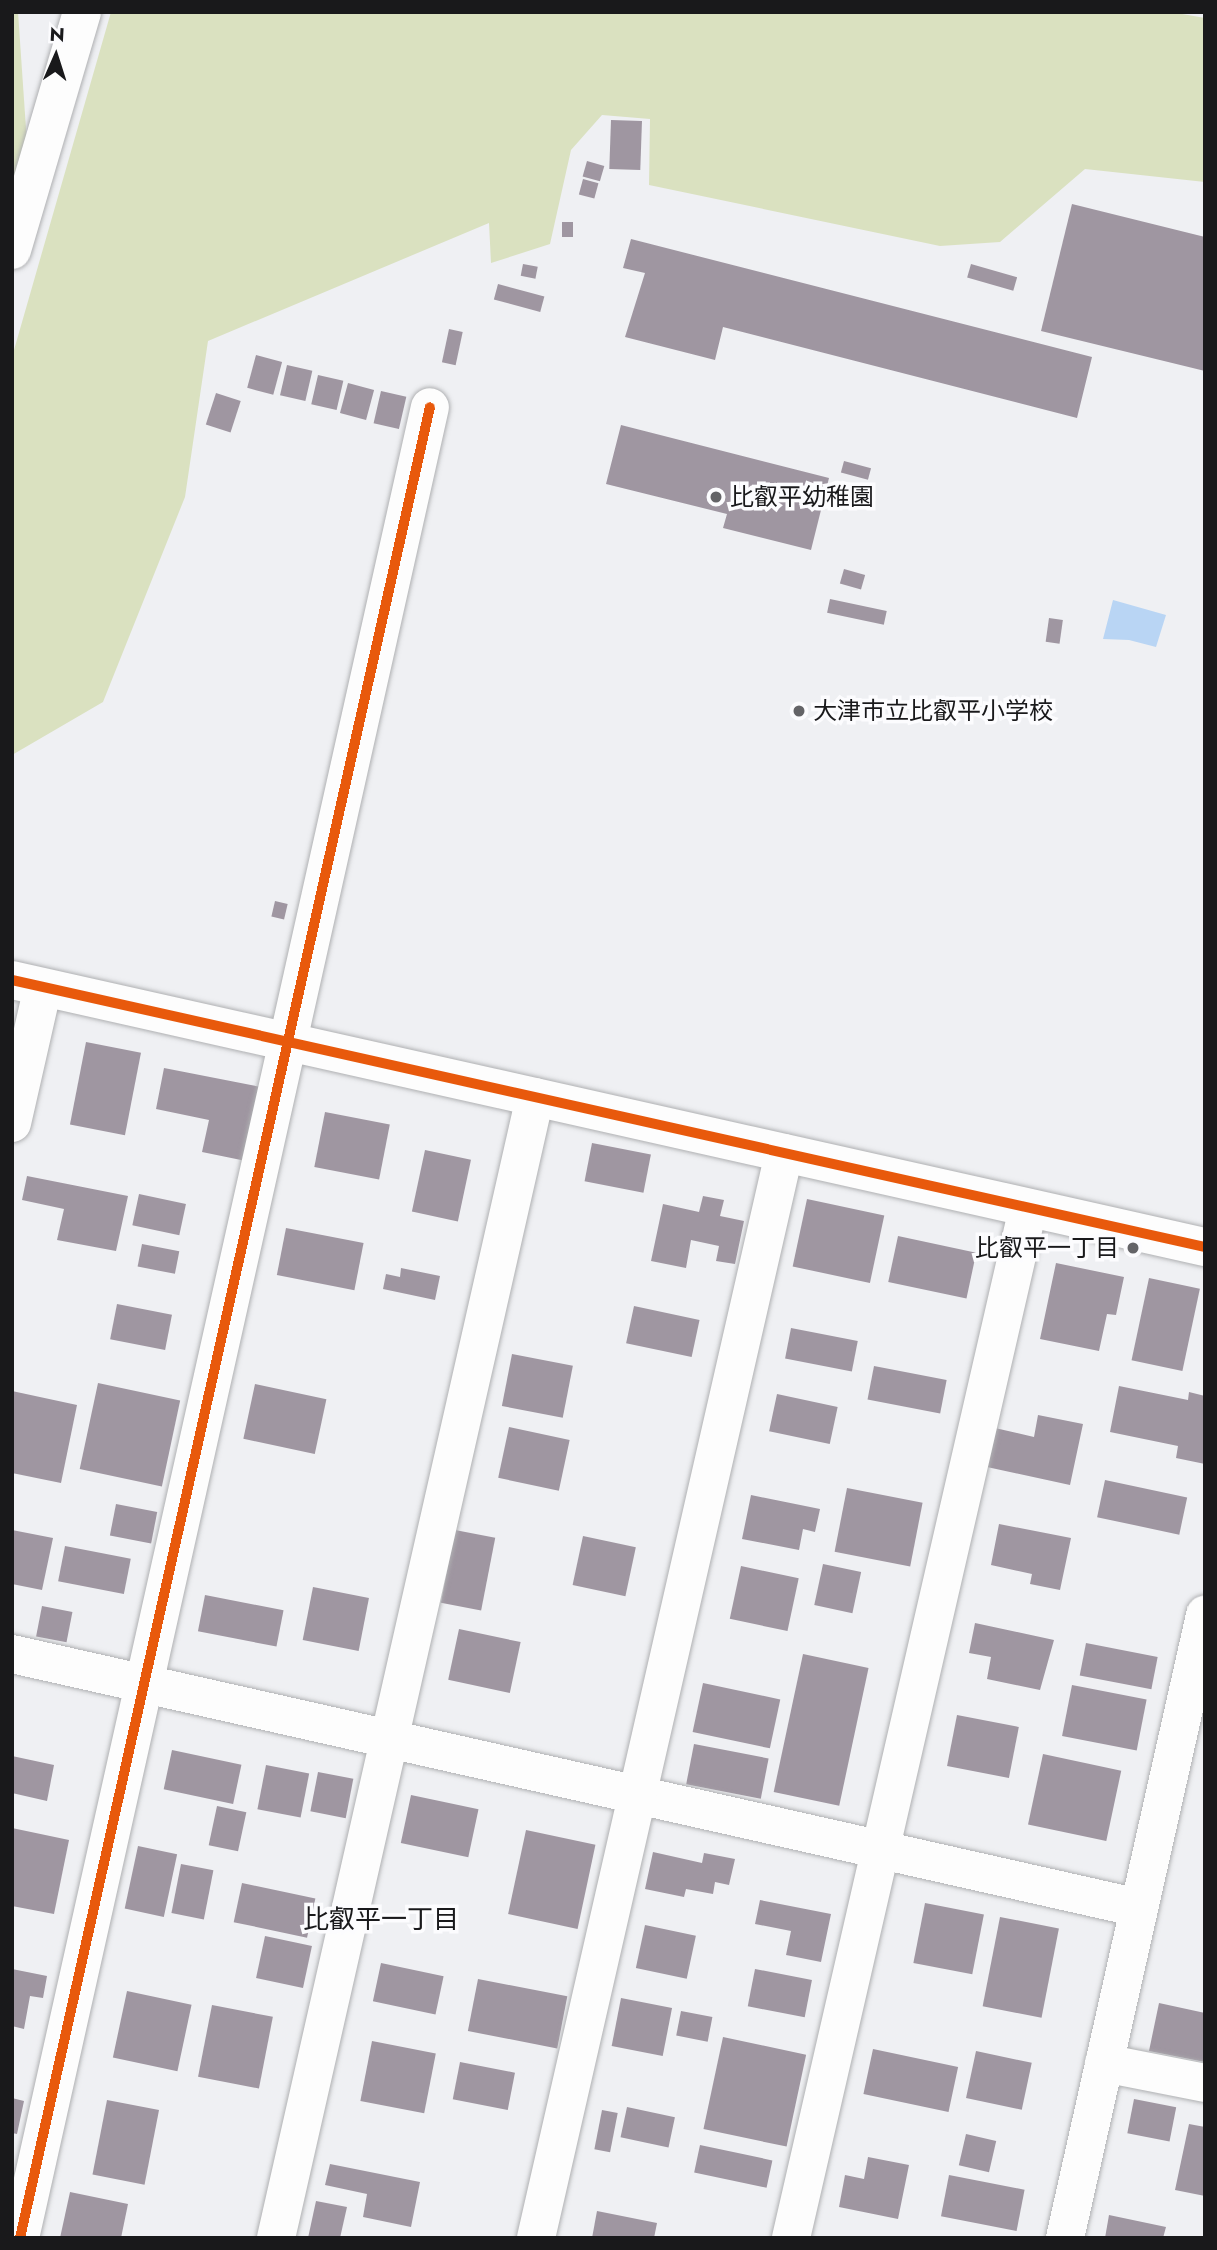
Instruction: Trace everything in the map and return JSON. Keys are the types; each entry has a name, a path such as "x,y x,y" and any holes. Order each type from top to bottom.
{"street":[{"path":"12,250 82,12"},
{"path":"20,2238 430,407"},
{"path":"12,1123 28,983 1205,1248"},
{"path":"276,2238 535,1097"},
{"path":"536,2238 784,1153"},
{"path":"791,2238 1028,1208"},
{"path":"1065,2238 1205,1615"},
{"path":"12,1654 1139,1908"},
{"path":"1104,2063 1205,2083"}],"green space":[{"path":"12,12 18,12 28,158 12,207"},
{"path":"111,12 1171,12 1205,18 1205,182 1085,169 1000,242 940,246 649,185 650,119 602,115 571,150 550,244 491,263 489,223 208,341 185,497 103,702 12,755 12,357"}],"water":[{"path":"1113,600 1166,615 1156,647 1129,640 1103,639"}],"building":[{"path":"611,120 642,121 640,170 609,169"},
{"path":"587,161 604,166 600,181 583,176"},
{"path":"583,179 598,183 594,199 579,194"},
{"path":"1072,204 1205,237 1205,371 1041,331"},
{"path":"562,222 573,222 573,237 562,237"},
{"path":"631,239 1092,357 1077,418 723,327 715,360 625,337 645,273 623,268"},
{"path":"523,264 538,267 535,279 521,276"},
{"path":"971,264 1017,277 1013,291 967,277"},
{"path":"498,284 544,296 540,312 494,299"},
{"path":"449,329 463,332 456,365 442,362"},
{"path":"256,355 282,362 273,395 247,388"},
{"path":"287,365 312,371 305,401 280,395"},
{"path":"318,375 343,381 337,410 311,404"},
{"path":"348,383 374,390 366,420 340,413"},
{"path":"381,391 406,397 399,429 374,423"},
{"path":"216,393 241,401 231,432 206,424"},
{"path":"621,425 829,478 811,550 723,528 727,514 606,484"},
{"path":"844,461 871,468 868,480 841,473"},
{"path":"844,569 865,575 861,589 840,583"},
{"path":"830,599 887,611 884,625 827,613"},
{"path":"1049,618 1063,620 1060,644 1046,642"},
{"path":"275,901 288,904 284,920 271,917"},
{"path":"86,1042 141,1053 125,1135 70,1124"},
{"path":"164,1068 261,1087 246,1161 202,1152 209,1120 156,1109"},
{"path":"325,1112 390,1125 379,1180 314,1167"},
{"path":"592,1143 651,1154 643,1193 585,1181"},
{"path":"425,1150 471,1160 458,1221 412,1212"},
{"path":"27,1176 128,1196 116,1251 57,1240 64,1209 22,1200"},
{"path":"139,1194 186,1204 179,1235 132,1225"},
{"path":"703,1196 724,1200 720,1216 744,1221 735,1264 716,1261 719,1246 691,1240 686,1268 651,1261 663,1204 699,1212"},
{"path":"807,1199 884,1215 870,1283 793,1266"},
{"path":"286,1228 364,1243 354,1290 277,1275"},
{"path":"898,1236 976,1253 966,1299 888,1282"},
{"path":"142,1244 179,1251 175,1274 138,1267"},
{"path":"1056,1263 1124,1277 1116,1315 1107,1314 1099,1351 1040,1339"},
{"path":"401,1268 440,1276 435,1300 383,1289 386,1274 400,1277"},
{"path":"1149,1278 1200,1289 1182,1371 1132,1360"},
{"path":"117,1304 172,1315 165,1350 110,1339"},
{"path":"634,1306 700,1320 692,1357 626,1343"},
{"path":"791,1328 858,1341 852,1371 785,1358"},
{"path":"512,1354 573,1366 563,1418 502,1406"},
{"path":"874,1366 947,1380 940,1413 868,1399"},
{"path":"98,1383 180,1400 162,1487 80,1469"},
{"path":"255,1384 326,1399 315,1454 243,1439"},
{"path":"1119,1386 1188,1400 1189,1392 1205,1396 1205,1464 1176,1458 1178,1446 1110,1432"},
{"path":"12,1391 77,1405 61,1483 12,1473"},
{"path":"777,1394 838,1407 830,1444 769,1431"},
{"path":"1038,1415 1083,1424 1070,1485 987,1467 995,1428 1034,1437"},
{"path":"509,1427 570,1440 559,1491 498,1478"},
{"path":"1105,1480 1187,1497 1179,1535 1097,1517"},
{"path":"847,1488 923,1503 910,1566 835,1552"},
{"path":"751,1495 820,1509 815,1532 803,1529 799,1550 742,1539"},
{"path":"116,1504 157,1512 151,1543 110,1535"},
{"path":"999,1524 1071,1538 1060,1590 1030,1584 1032,1574 991,1565"},
{"path":"12,1530 53,1538 42,1590 12,1584"},
{"path":"455,1530 495,1538 481,1610 441,1603"},
{"path":"583,1536 636,1547 625,1596 573,1585"},
{"path":"65,1546 131,1559 124,1594 58,1581"},
{"path":"823,1564 861,1572 852,1613 814,1605"},
{"path":"741,1566 799,1578 787,1631 730,1619"},
{"path":"313,1587 369,1598 359,1651 303,1640"},
{"path":"205,1595 284,1610 276,1647 198,1631"},
{"path":"42,1606 72,1612 67,1642 36,1636"},
{"path":"975,1623 1054,1640 1040,1690 987,1679 991,1657 969,1653"},
{"path":"459,1629 521,1642 510,1693 448,1680"},
{"path":"1086,1643 1158,1657 1151,1689 1080,1675"},
{"path":"803,1654 869,1668 839,1806 774,1792"},
{"path":"703,1683 780,1699 770,1748 693,1732"},
{"path":"1072,1685 1147,1700 1137,1751 1062,1736"},
{"path":"957,1715 1019,1727 1009,1778 947,1766"},
{"path":"694,1744 769,1759 761,1799 686,1784"},
{"path":"172,1750 241,1765 233,1804 164,1789"},
{"path":"1043,1754 1121,1771 1106,1841 1028,1824"},
{"path":"12,1756 54,1765 47,1801 12,1793"},
{"path":"266,1765 309,1773 301,1818 257,1809"},
{"path":"318,1772 353,1779 346,1818 310,1811"},
{"path":"411,1795 478,1809 468,1857 401,1843"},
{"path":"217,1806 246,1812 238,1851 209,1845"},
{"path":"12,1828 69,1840 54,1914 12,1906"},
{"path":"526,1830 595,1845 578,1929 508,1914"},
{"path":"138,1846 177,1854 164,1917 125,1909"},
{"path":"653,1852 702,1863 704,1853 735,1859 729,1885 715,1882 713,1894 686,1889 684,1897 645,1889"},
{"path":"181,1864 213,1870 204,1919 171,1913"},
{"path":"242,1883 315,1899 307,1938 234,1922"},
{"path":"760,1900 831,1914 821,1962 786,1955 791,1931 755,1924"},
{"path":"925,1903 984,1914 972,1974 913,1963"},
{"path":"1000,1917 1059,1928 1042,2018 983,2006"},
{"path":"645,1925 696,1936 687,1979 636,1968"},
{"path":"265,1936 312,1946 303,1988 256,1978"},
{"path":"381,1963 444,1976 435,2014 373,2001"},
{"path":"12,1969 47,1976 43,1998 30,1996 24,2029 12,2026"},
{"path":"755,1969 812,1980 805,2017 748,2006"},
{"path":"478,1979 567,1996 557,2048 468,2031"},
{"path":"127,1991 192,2005 177,2071 113,2058"},
{"path":"621,1998 672,2008 663,2056 612,2046"},
{"path":"1159,2003 1205,2013 1205,2062 1149,2051"},
{"path":"212,2005 273,2017 259,2088 198,2077"},
{"path":"681,2011 712,2017 708,2042 676,2036"},
{"path":"723,2037 806,2055 787,2147 703,2129"},
{"path":"372,2041 436,2053 424,2113 360,2101"},
{"path":"873,2049 958,2067 949,2112 863,2094"},
{"path":"976,2051 1032,2063 1022,2110 966,2098"},
{"path":"460,2062 515,2073 508,2110 453,2099"},
{"path":"12,2098 24,2101 17,2134 12,2133"},
{"path":"1134,2099 1176,2107 1170,2142 1127,2133"},
{"path":"107,2100 159,2110 145,2185 92,2175"},
{"path":"627,2107 675,2117 668,2148 621,2137"},
{"path":"602,2110 618,2113 610,2152 594,2149"},
{"path":"1189,2124 1205,2127 1205,2196 1175,2190"},
{"path":"966,2134 996,2141 989,2172 959,2165"},
{"path":"700,2145 772,2160 767,2188 694,2172"},
{"path":"868,2157 909,2165 898,2219 839,2207 845,2175 864,2179"},
{"path":"330,2164 420,2182 411,2227 363,2217 367,2194 325,2185"},
{"path":"949,2175 1025,2190 1017,2231 941,2216"},
{"path":"70,2192 128,2204 121,2238 60,2238"},
{"path":"316,2201 347,2207 340,2238 308,2238"},
{"path":"597,2211 657,2223 654,2238 592,2238"},
{"path":"1109,2215 1166,2227 1163,2238 1105,2238"}],"cycle path":[{"path":"20,2238 430,407"},
{"path":"12,980 1205,1247"}],"place":[{"name":"比叡平幼稚園","path":"716,497"},
{"name":"大津市立比叡平小学校","path":"799,711"},
{"name":"比叡平一丁目","path":"1133,1248"}],"district":[{"name":"比叡平一丁目","path":"381,1920"}]}
